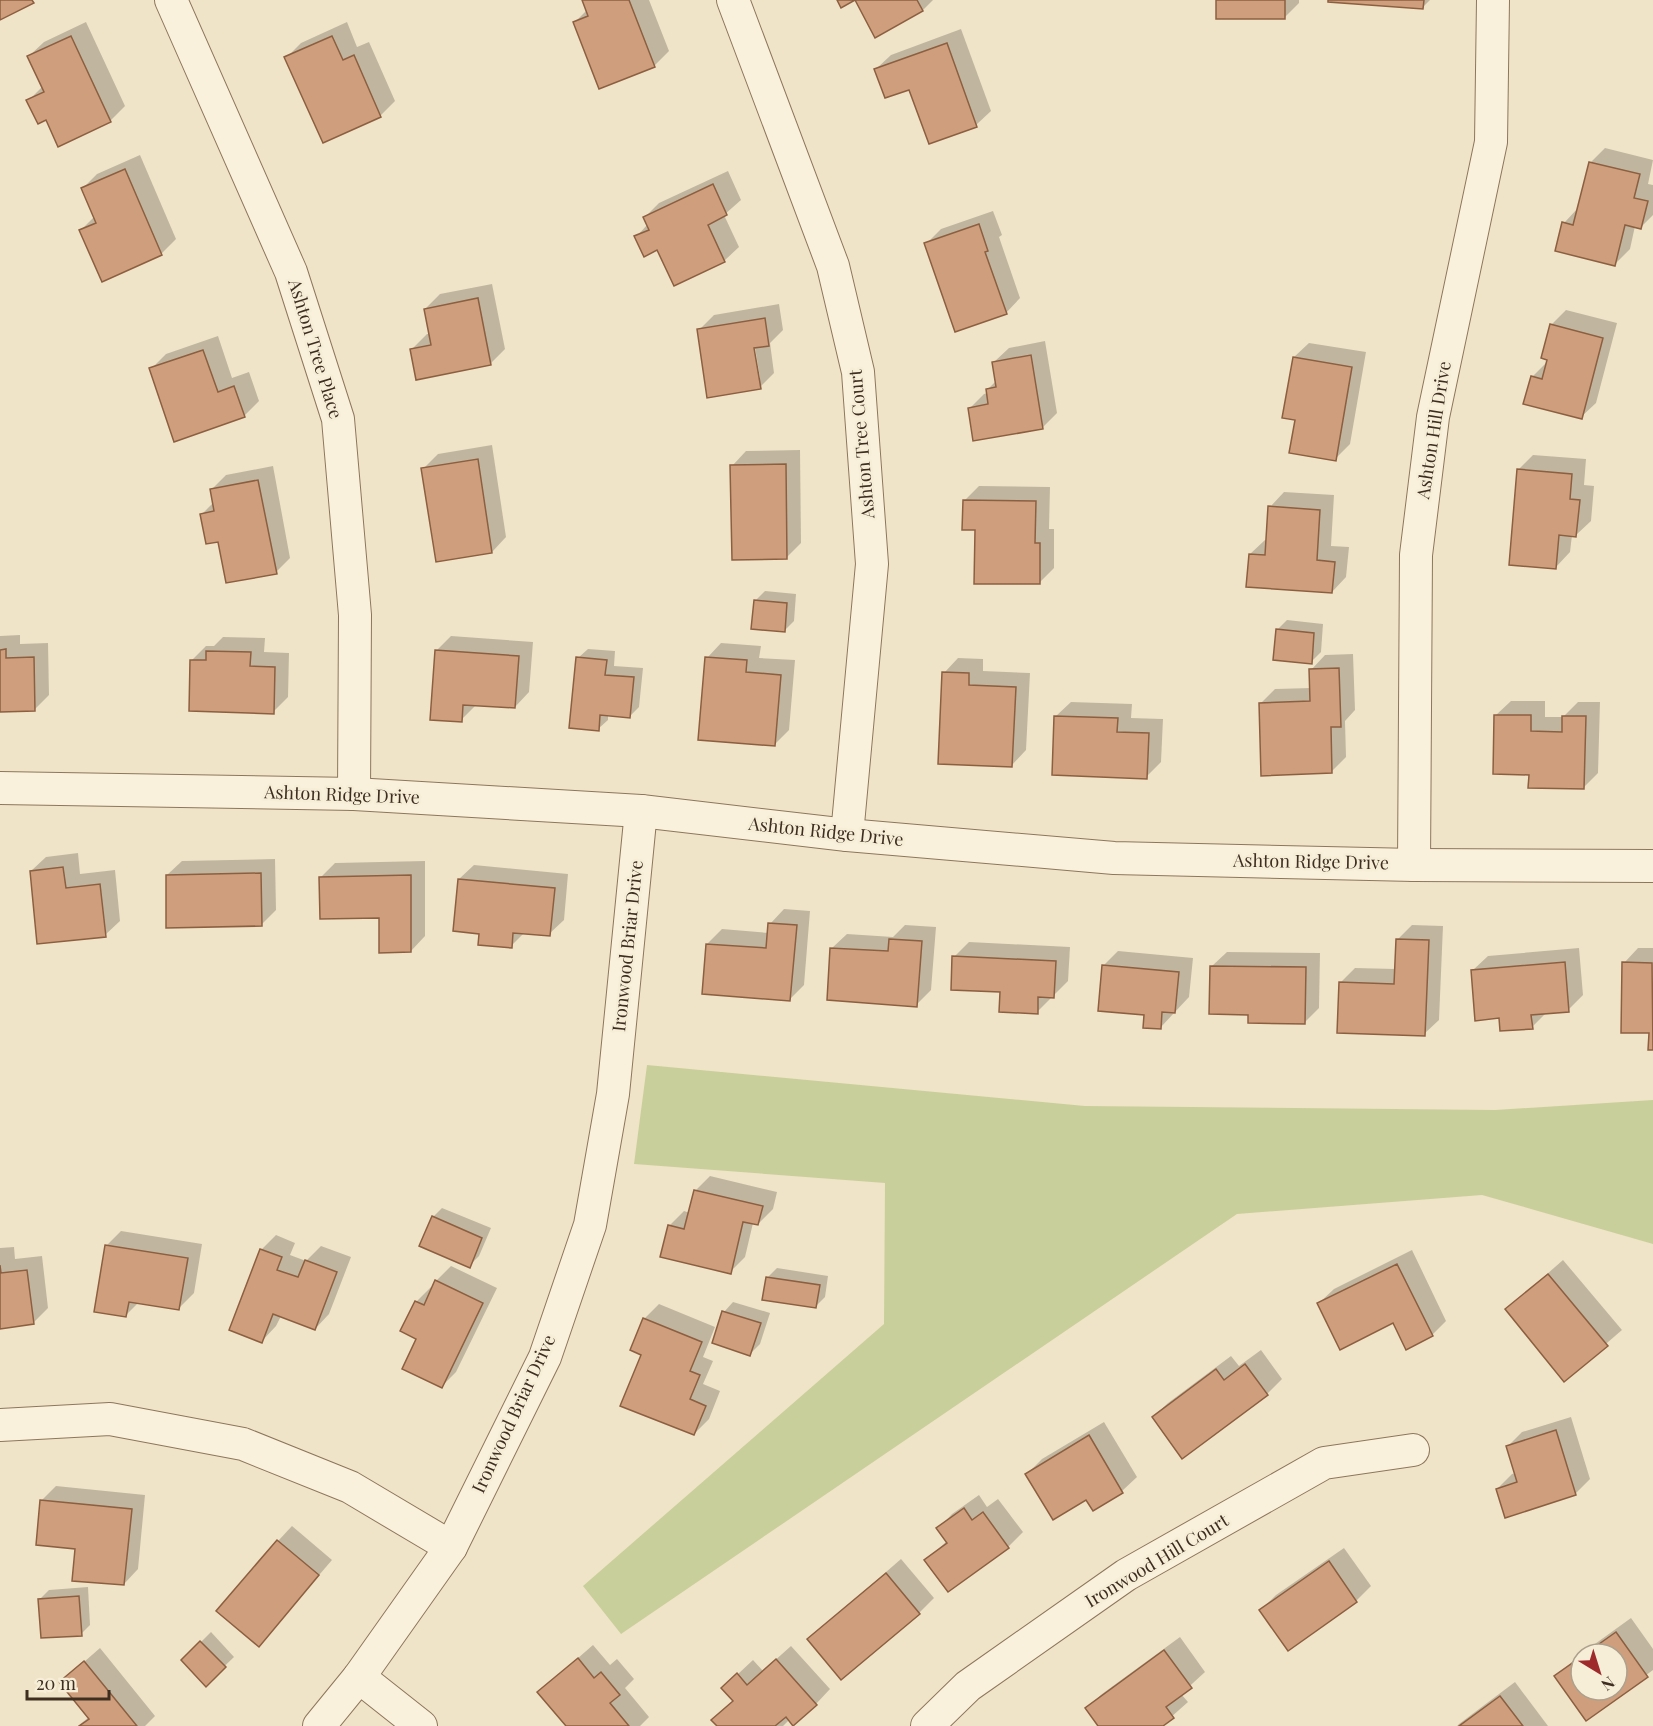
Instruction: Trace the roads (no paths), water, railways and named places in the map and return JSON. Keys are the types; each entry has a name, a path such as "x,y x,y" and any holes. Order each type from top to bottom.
{"street":[{"name":"Ashton Tree Place","path":"171,0 291,272 338,419 355,615 354,794"},
{"name":"Ashton Tree Court","path":"733,0 832,266 858,372 872,564 848,835"},
{"name":"Ashton Hill Drive","path":"1414,865 1416,555 1433,417 1491,142 1493,0"},
{"name":"Ashton Ridge Drive","path":"0,788 354,794 641,811 848,835 1114,858 1414,865 1653,866"},
{"name":"Ironwood Briar Drive","path":"319,1726 359,1677 451,1546 545,1357 590,1225 614,1094 641,811"},
{"path":"0,1425 110,1419 243,1444 350,1487 451,1546"},
{"name":"Ironwood Hill Court","path":"927,1726 968,1686 1126,1575 1324,1463 1413,1450"},
{"path":"359,1677 421,1726"}]}
